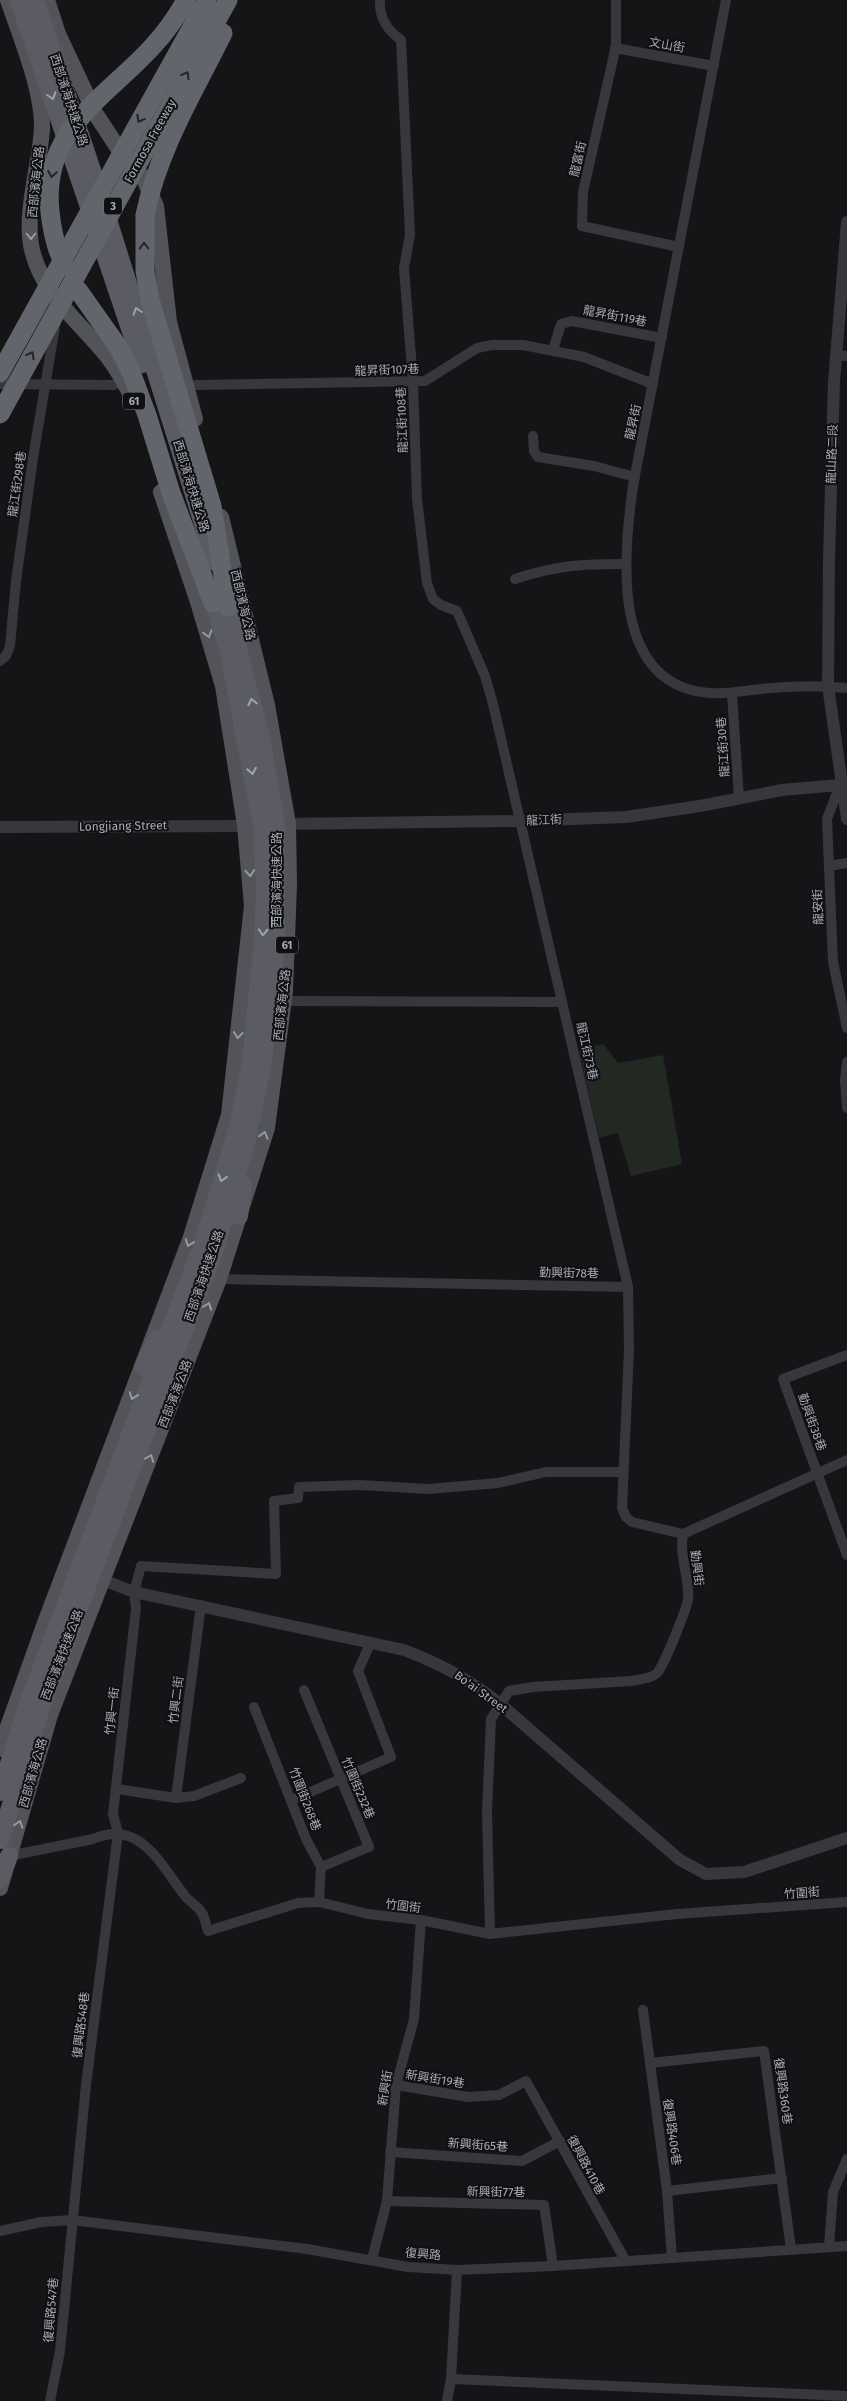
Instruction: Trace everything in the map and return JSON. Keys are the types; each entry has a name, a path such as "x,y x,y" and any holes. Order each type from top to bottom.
{"highway":[{"name":"西部濱海快速公路","path":"0,1792 28,1701 85,1573 215,1249 248,1136 263,1061 276,944 262,742 213,604 158,414 19,0"},
{"name":"西部濱海快速公路","path":"35,0 124,271 213,604"},
{"path":"186,0 154,46 84,112 68,131 52,169 50,187 51,218 54,239 63,263 78,290 119,348 131,372 147,414 171,493 213,604"},
{"name":"Formosa Freeway","path":"0,373 207,0"},
{"name":"Formosa Freeway","path":"0,414 228,0"},
{"path":"213,604 212,506 150,300 145,271 145,215 151,186 159,163 240,0"},
{"name":"西部濱海快速公路","path":"0,1840 85,1573 202,1246 238,1127 251,1061 263,940 268,825"},
{"path":"239,1216 248,1136"},
{"path":"143,1367 202,1246"},
{"path":"0,1878 9,1856"}],"main road":[{"name":"西部濱海公路","path":"0,1749 85,1573 218,1279 266,1128 284,1001 289,885 223,686 213,604 134,401 123,378 107,356 63,309 41,273 31,244 31,208 42,126 31,69 8,0"},
{"name":"西部濱海公路","path":"0,1888 50,1715 85,1573 143,1367 191,1237 228,1115 252,906 268,825 267,705 239,585 169,322 156,206 143,177 118,148 95,113 58,34 47,0"}],"street":[{"name":"龍江街108巷","path":"380,0 383,21 390,32 401,40 410,235 404,268 413,382 417,499 427,583 433,599 441,605 457,611 485,676 519,821"},
{"name":"龍富街","path":"616,0 615,48 583,192 582,226 679,247"},
{"name":"龍昇街","path":"726,0 626,532 626,564 633,626 644,656 664,677 688,689 732,694 752,690 828,686 847,688"},
{"name":"文山街","path":"615,48 714,66"},
{"name":"龍山路二段","path":"847,222 842,356 829,559 828,686 844,785 847,819"},
{"name":"龍江街298巷","path":"0,661 6,656 10,646 31,477 56,321 63,309"},
{"name":"龍昇街119巷","path":"553,350 561,324 572,321 662,338"},
{"name":"龍昇街107巷","path":"196,385 425,381 436,376 477,348 492,345 522,345 584,357 653,384"},
{"path":"0,384 114,385"},
{"path":"533,436 534,451 538,457 594,466 635,477"},
{"path":"515,579 544,570 576,564 626,564"},
{"name":"龍江街30巷","path":"732,694 739,798"},
{"name":"龍江街","path":"268,825 519,821 626,817 782,790 844,785"},
{"name":"龍安街","path":"844,785 827,819 833,962 847,1028"},
{"name":"龍江街73巷","path":"519,821 628,1287"},
{"name":"Longjiang Street","path":"0,827 268,825"},
{"path":"829,866 847,863"},
{"path":"284,1001 562,1002"},
{"path":"847,1062 844,1080 847,1108"},
{"name":"勤興街78巷","path":"218,1279 628,1287"},
{"path":"628,1287 629,1350 622,1472 622,1508 626,1517 632,1522 683,1534"},
{"name":"勤興街38巷","path":"847,1355 783,1379 847,1555"},
{"name":"勤興街","path":"500,1703 509,1691 533,1687 632,1681 657,1674 664,1662 688,1599 681,1549 683,1534 847,1460"},
{"name":"竹興一街","path":"118,1833 113,1814 136,1608 134,1592 141,1566 276,1574 274,1501 298,1498 299,1487 360,1485 428,1489 498,1482 546,1472 622,1472"},
{"name":"Bo'ai Street","path":"85,1573 134,1592 404,1650 441,1664 470,1681 500,1703 680,1860 706,1874 744,1872 847,1838"},
{"name":"竹興二街","path":"176,1798 201,1605"},
{"path":"292,1800 391,1757 358,1671 370,1644"},
{"name":"竹圍街232巷","path":"304,1690 370,1847 321,1867"},
{"path":"490,1934 487,1812 491,1719 500,1703"},
{"name":"竹圍街268巷","path":"254,1707 306,1839 321,1867"},
{"path":"117,1789 176,1798 194,1796 241,1778"},
{"path":"9,1856 93,1839 105,1834 118,1833"},
{"name":"竹圍街","path":"118,1833 138,1840 155,1854 186,1897 202,1912 208,1931 298,1903 319,1902 368,1914 421,1920 490,1934 677,1914 847,1902"},
{"name":"復興路548巷","path":"72,2220 86,2085 118,1833"},
{"path":"319,1902 321,1867"},
{"name":"新興街","path":"372,2259 386,2202 396,2085 414,2019 421,1920"},
{"name":"復興路406巷","path":"643,2010 667,2191 672,2258"},
{"name":"復興路360巷","path":"650,2063 764,2050 791,2249"},
{"name":"新興街19巷","path":"396,2085 468,2097 499,2095 526,2081"},
{"name":"復興路410巷","path":"526,2081 625,2260"},
{"name":"新興街65巷","path":"390,2152 522,2161 560,2141"},
{"path":"829,2246 833,2192 847,2159"},
{"path":"667,2191 782,2178"},
{"name":"新興街77巷","path":"386,2202 544,2205 553,2266"},
{"name":"復興路","path":"0,2231 41,2222 72,2220 307,2249 372,2259 408,2267 457,2270 553,2266 847,2246"},
{"name":"復興路547巷","path":"50,2401 60,2351 72,2220"},
{"path":"447,2401 451,2379 457,2270"},
{"path":"451,2379 847,2396"}],"shaded area":[{"path":"603,1044 618,1063 663,1055 682,1164 631,1176 618,1133 599,1138 579,1050"}]}
